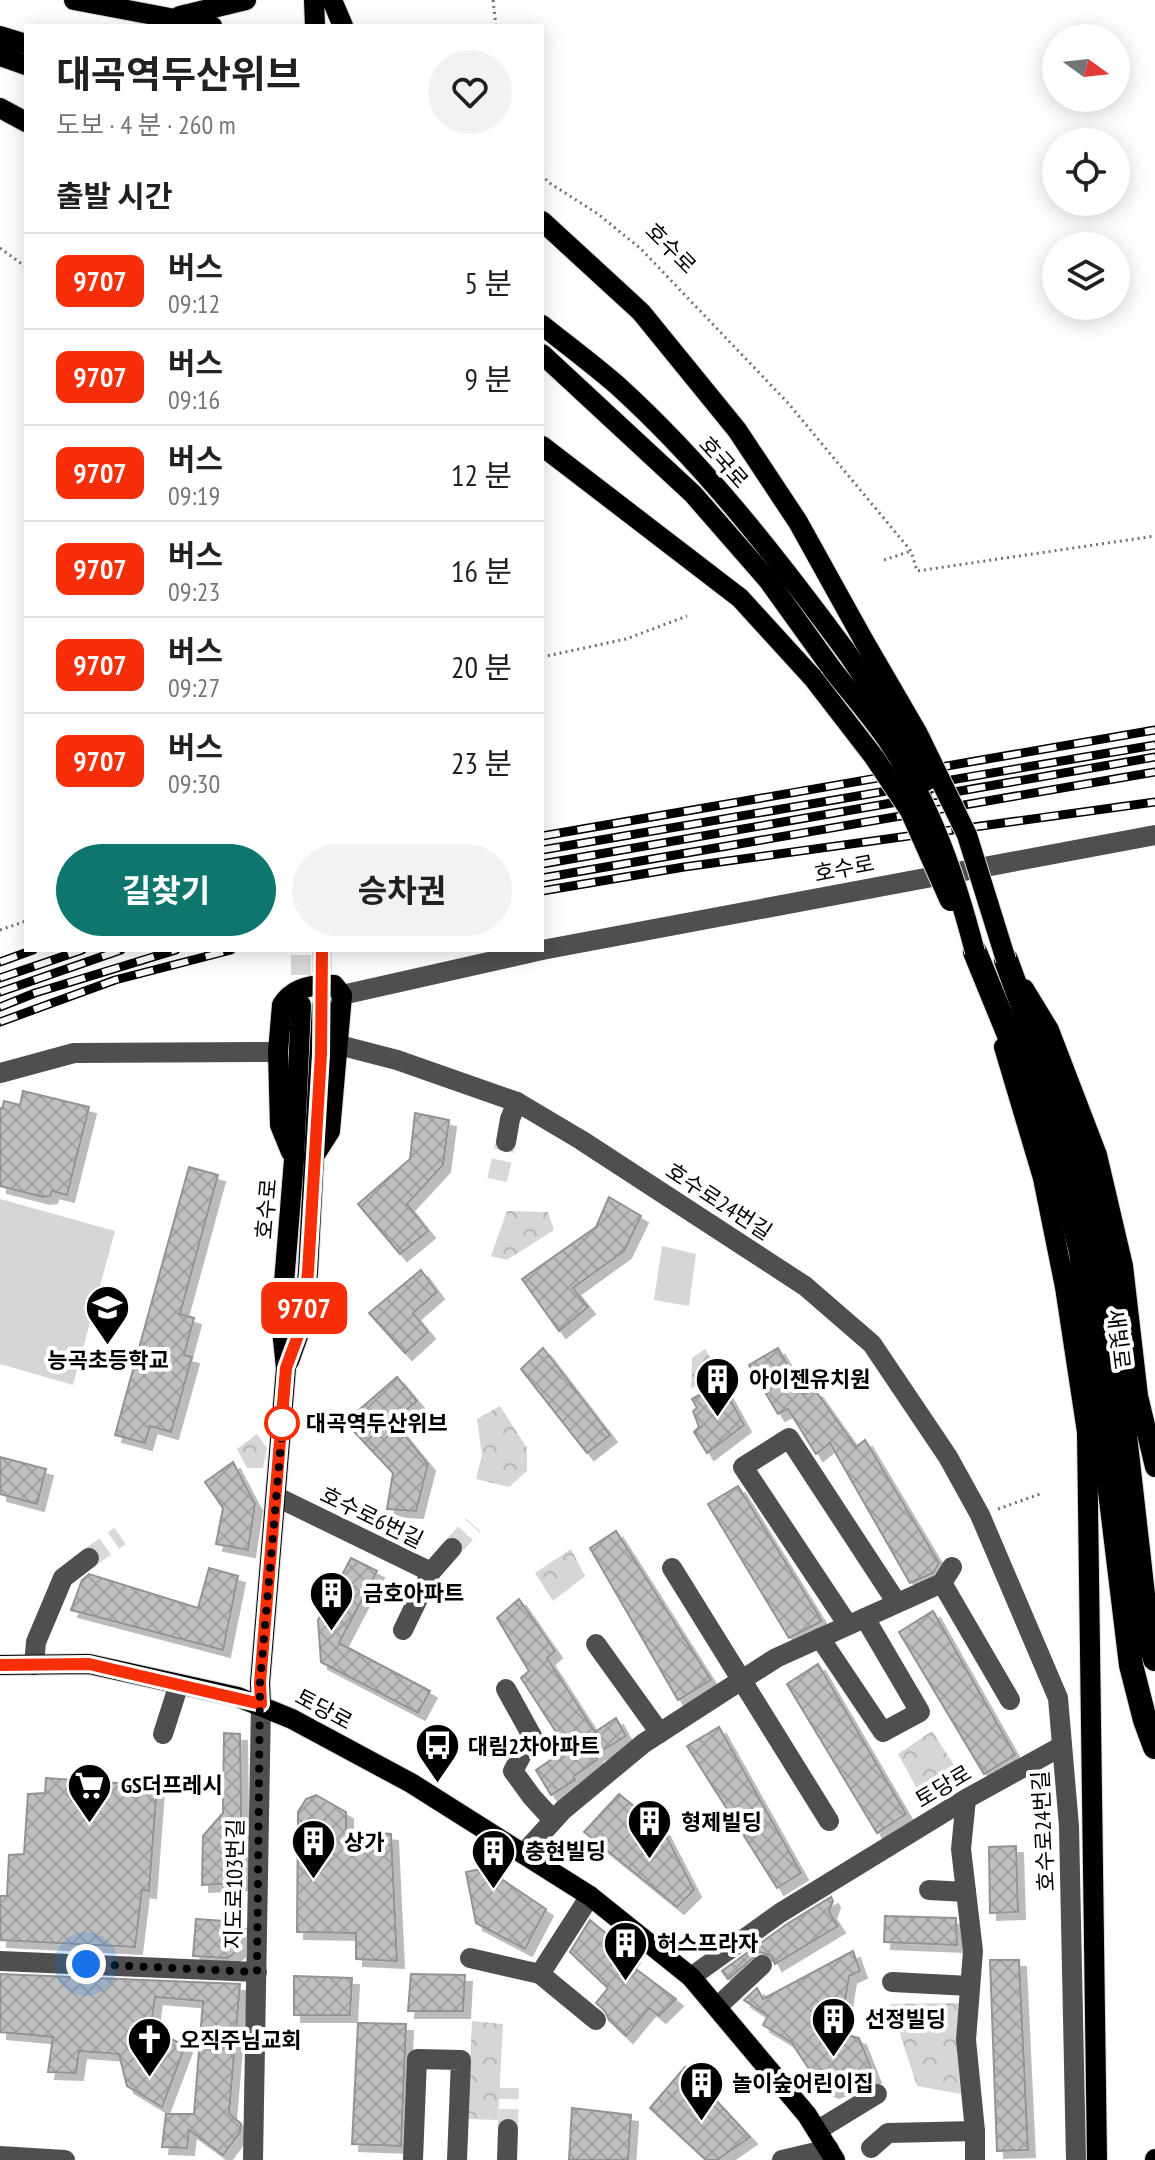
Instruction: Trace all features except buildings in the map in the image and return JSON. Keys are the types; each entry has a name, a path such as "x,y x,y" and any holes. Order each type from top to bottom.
{"highway":[{"name":"새빛로","path":"975,952 1056,1150 1081,1252 1131,1665 1155,1747"},
{"name":"새빛로","path":"1006,960 1080,1162 1101,1259 1118,1373 1147,1630 1155,1659"}],"main road":[{"path":"74,0 202,24"},
{"path":"174,18 246,0"},
{"path":"314,0 315,24"},
{"path":"332,0 342,24"},
{"path":"0,36 24,43"},
{"path":"0,56 24,64"},
{"path":"0,108 24,121"},
{"path":"544,223 641,312 737,430 798,522 918,734 967,835 1006,960 1049,1030 1097,1155 1123,1266 1138,1396 1155,1467"},
{"name":"호국로","path":"544,327 618,386 703,473 785,568 848,654 904,737 951,833 1006,960"},
{"name":"호국로","path":"544,356 693,494 768,580 892,746 929,812 958,888 975,952"},
{"path":"544,448 740,598 813,678 874,757 910,811 975,952 1043,1178 1065,1287 1087,1432 1097,2160"},
{"path":"316,984 334,985 342,995 339,1045 330,1131 304,1158 280,1125 278,1052 285,1000 316,984"},
{"name":"호수로","path":"301,1005 304,1158"},
{"name":"호수로","path":"261,1704 260,1683 286,1368 281,1320 322,1006"},
{"name":"토당로","path":"0,1665 89,1664 261,1704 411,1783 590,1896 691,1977 818,2130 832,2155"}],"street":[{"name":"호수로","path":"544,950 1155,835"},
{"name":"호수로","path":"342,995 533,952"},
{"name":"호수로24번길","path":"339,1045 397,1060 517,1102 581,1140 805,1286 872,1344 948,1457 980,1515 1058,1698 1069,1826 1076,2160"},
{"path":"0,1073 74,1053 278,1052"},
{"path":"506,1142 517,1102"},
{"path":"820,1638 883,1732 920,1712 743,1467 789,1438 897,1603"},
{"name":"호수로6번길","path":"277,1497 431,1572 403,1630"},
{"path":"431,1572 452,1548"},
{"path":"34,1665 36,1642 63,1578 89,1558"},
{"path":"672,1568 829,1821"},
{"path":"523,1854 553,1820 632,1752 660,1733 776,1658 897,1603 947,1575 1010,1700"},
{"path":"596,1644 660,1733"},
{"path":"163,1734 179,1684"},
{"path":"506,1689 532,1736 513,1771 553,1820"},
{"name":"지도로103번길","path":"253,2160 261,1704"},
{"name":"토당로","path":"691,1977 780,1913 966,1799 1062,1746"},
{"path":"966,1799 961,1849 973,1951 966,2040 975,2160"},
{"path":"929,1890 966,1892"},
{"path":"540,1974 590,1896"},
{"path":"470,1958 540,1974 596,2020"},
{"path":"0,1961 257,1972"},
{"path":"717,2007 762,1965"},
{"path":"892,1982 970,1986"},
{"path":"413,2160 417,2059 461,2060 457,2160"},
{"path":"818,2130 877,2094"},
{"path":"507,2160 508,2129"},
{"path":"871,2148 888,2133 975,2131"},
{"path":"782,2160 832,2155"},
{"path":"0,2156 65,2160"}],"path":[{"path":"493,0 496,24"},
{"name":"호수로","path":"544,177 641,249 788,403 911,551 917,571 1155,536"},
{"path":"0,248 24,266"},
{"path":"884,560 911,551"},
{"path":"544,657 626,639 687,616"},
{"path":"0,930 24,922"},
{"path":"980,1515 1040,1494"}],"green space":[{"path":"0,1199 115,1231 73,1385 0,1364"},
{"path":"507,1211 548,1212 554,1230 507,1260 491,1256"},
{"path":"662,1246 696,1254 689,1306 654,1300"},
{"path":"705,1349 719,1371 691,1389 692,1358"},
{"path":"500,1406 527,1448 527,1471 509,1487 476,1479 482,1455 477,1419"},
{"path":"257,1434 267,1448 263,1468 247,1468 237,1449"},
{"path":"571,1549 585,1576 553,1601 535,1573"},
{"path":"932,1731 960,1774 922,1798 898,1754"},
{"path":"962,2003 957,2049 961,2094 917,2086 890,2004"},
{"path":"472,2021 503,2024 498,2120 467,2119"}],"tunnel":[{"path":"301,952 301,1005"},
{"path":"322,952 322,1002"},
{"path":"497,1180 506,1142"},
{"path":"452,1548 473,1525"},
{"path":"89,1558 120,1536"},
{"path":"508,2129 509,2088"}],"railway":[{"path":"544,836 1155,730"},
{"path":"544,850 1155,745"},
{"path":"544,864 1155,757"},
{"path":"544,878 1155,772"},
{"path":"544,891 684,867 1155,802"},
{"path":"0,962 28,952"},
{"path":"0,978 76,952"},
{"path":"0,992 115,952"},
{"path":"0,1007 35,993 169,952"},
{"path":"0,1022 115,980 223,952"}],"bus line":[{"name":"9707","path":"0,1665 89,1664 261,1704 260,1683 286,1368 303,1322 308,1272 321,1054 322,952"}],"place":[{"name":"능곡초등학교","path":"108,1346"},
{"name":"아이젠유치원","path":"718,1418"},
{"name":"대곡역두산위브","path":"282,1423"},
{"name":"금호아파트","path":"332,1632"},
{"name":"대림2차아파트","path":"437,1785"},
{"name":"GS더프레시","path":"90,1824"},
{"name":"형제빌딩","path":"650,1861"},
{"name":"상가","path":"313,1881"},
{"name":"충현빌딩","path":"494,1890"},
{"name":"허스프라자","path":"626,1982"},
{"name":"선정빌딩","path":"834,2058"},
{"name":"오직주님교회","path":"149,2079"},
{"name":"놀이숲어린이집","path":"701,2122"}],"route":[{"path":"86,1964 257,1972 260,1683 283,1420 282,1423"}]}
